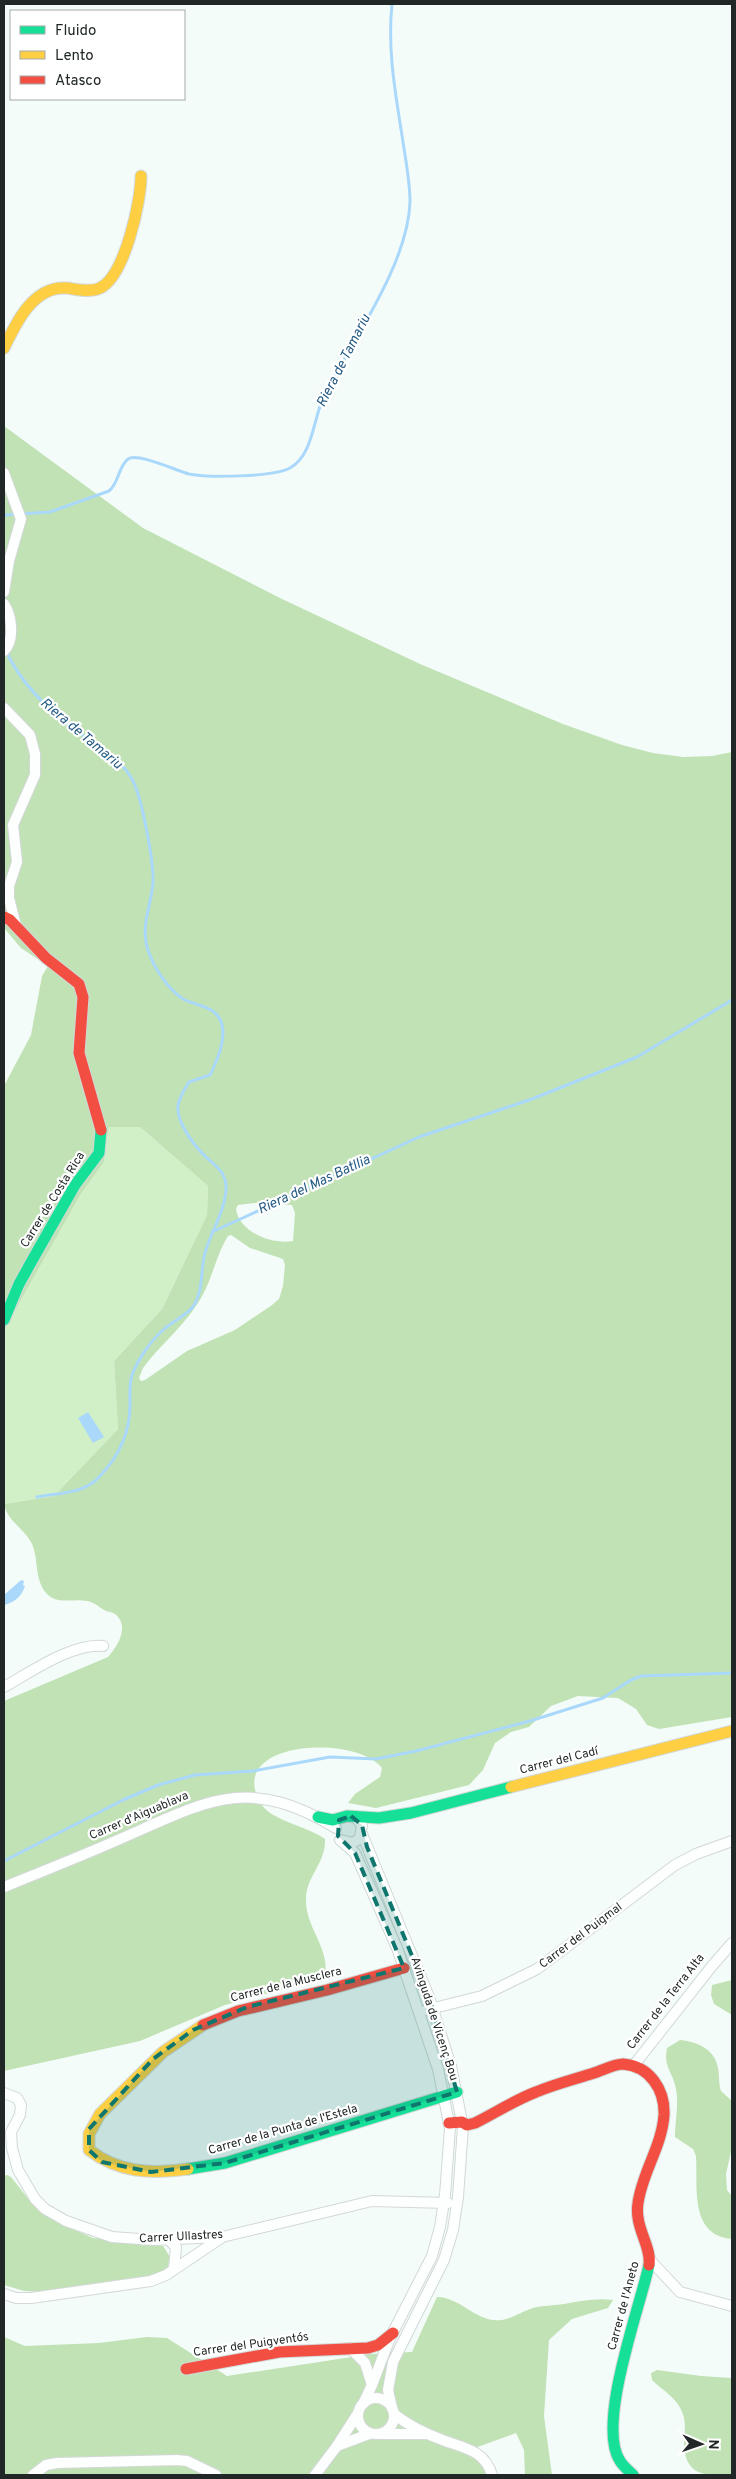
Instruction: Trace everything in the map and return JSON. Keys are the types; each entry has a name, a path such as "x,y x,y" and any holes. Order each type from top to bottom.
{"street":[{"path":"4,348 15,324 46,290 56,288 88,290 100,288 109,283 118,267 130,234 142,190 141,176"},
{"path":"4,473 21,519 9,561 4,592"},
{"path":"4,604 12,619 10,638 4,651"},
{"path":"4,708 30,735 35,754 32,782 13,826 17,862 9,886 9,898 16,927"},
{"name":"Carrer de Costa Rica","path":"4,917 46,958 79,984 83,997 79,1053 101,1131 99,1152 75,1185 18,1284 8,1314 4,1320"},
{"path":"4,1686 70,1652 92,1645 104,1646"},
{"name":"Carrer del Cadí","path":"362,1833 376,1822 392,1816 732,1731"},
{"name":"Carrer d'Aiguablava","path":"4,1887 122,1838 176,1813 226,1799 255,1797 280,1801 318,1817 339,1823"},
{"name":"Carrer del Cadí","path":"355,1817 392,1816"},
{"path":"355,1817 361,1822 362,1833 353,1843 340,1840 339,1823 355,1817"},
{"name":"Avinguda de Vicenç Bou","path":"362,1833 408,1943 432,2008 457,2092 462,2122 462,2150 453,2230 444,2260 393,2362 388,2390 393,2411"},
{"name":"Avinguda de Vicenç Bou","path":"315,2475 337,2446 360,2408 372,2385 393,2334 432,2256 440,2227 450,2149 449,2123 444,2096 420,2013 404,1968 355,1853 340,1840"},
{"name":"Carrer del Puigmal","path":"420,2013 432,2008 482,1996 537,1969 675,1865 696,1854 732,1841"},
{"name":"Carrer de la Terra Alta","path":"449,2123 462,2122 467,2125 475,2123 536,2092 620,2064 634,2065 732,1943"},
{"name":"Carrer de la Musclera","path":"89,2150 87,2136 97,2118 152,2059 193,2030 220,2016 247,2007 324,1991 404,1968"},
{"name":"Carrer de l'Aneto","path":"633,2475 617,2459 614,2442 613,2411 624,2357 635,2325 651,2261 637,2221 638,2203 642,2184 661,2131 665,2109 662,2094 655,2081 645,2070 634,2065"},
{"name":"Carrer de la Punta de l'Estela","path":"89,2150 102,2162 124,2170 151,2172 191,2169 235,2161 457,2092"},
{"name":"Carrer Ullastres","path":"4,2093 16,2098 21,2105 20,2114 11,2132 12,2148 18,2170 35,2199 44,2209 66,2221 112,2237 168,2239 222,2237 372,2201 457,2204"},
{"path":"4,2294 16,2298 31,2298 125,2287 151,2282 222,2237"},
{"path":"168,2239 176,2247 174,2269"},
{"path":"651,2261 680,2292 732,2306"},
{"name":"Carrer del Puigventós","path":"186,2368 279,2352 378,2345 393,2334"},
{"path":"350,2348 365,2363 372,2385"},
{"path":"428,2434 375,2434 360,2426 360,2408 372,2398 378,2398 388,2404 410,2426 471,2449 482,2457 492,2475"},
{"path":"337,2446 391,2427 393,2411"},
{"path":"33,2475 46,2465 57,2463 168,2459 187,2461 216,2475"}],"highlighted area":[{"path":"351,1816 362,1825 367,1847 429,1997 457,2092 225,2163 151,2172 102,2162 89,2150 89,2129 153,2059 193,2030 247,2007 404,1968 355,1853 338,1836 339,1820"}],"green space":[{"path":"4,426 143,528 280,598 420,664 563,724 622,745 653,753 683,757 712,756 732,752 732,1717 659,1729 647,1725 636,1709 618,1698 578,1696 551,1706 529,1727 511,1732 495,1743 483,1770 469,1785 376,1808 348,1803 355,1794 380,1777 382,1768 367,1757 346,1750 321,1747 296,1749 275,1756 260,1767 254,1784 262,1805 273,1815 325,1839 322,1856 309,1885 306,1901 307,1911 324,1956 325,1976 315,1981 225,2005 140,2041 4,2071 4,1701 108,1657 119,1642 122,1624 115,1614 104,1610 92,1602 61,1600 47,1594 40,1583 32,1544 12,1520 4,1504 54,1496 118,1429 114,1361 162,1309 207,1215 208,1186 140,1127 109,1127 104,1162 81,1194 4,1330 4,1086 31,1035 42,976 48,966 21,948 4,928","holes":["254,1203 292,1205 295,1213 293,1241 285,1242 267,1239 243,1224 238,1217 236,1209 238,1205","231,1235 250,1248 283,1259 285,1265 283,1286 279,1299 235,1330 187,1351 141,1381 139,1378 143,1368 185,1320 203,1295 220,1252 228,1236"]},
{"path":"109,1127 140,1127 208,1186 207,1215 162,1309 114,1361 118,1429 54,1496 4,1504 4,1330 81,1194 104,1162"},
{"path":"732,1980 732,2015 714,2004 711,1995 712,1985"},
{"path":"680,2040 702,2046 712,2054 718,2067 721,2091 732,2101 732,2147 726,2174 727,2190 732,2196 732,2239 718,2236 709,2229 702,2219 697,2195 696,2156 693,2149 675,2137 677,2095 675,2083 667,2065 666,2055 667,2048"},
{"path":"4,2176 11,2177 34,2206 62,2224 93,2238 163,2246 170,2257 167,2270 138,2281 44,2292 24,2291 4,2285"},
{"path":"437,2297 454,2301 484,2318 492,2320 513,2317 529,2309 541,2306 606,2299 613,2300 608,2308 572,2319 549,2340 544,2416 552,2475 525,2475 524,2450 516,2433 472,2449 492,2475 4,2475 4,2337 25,2346 99,2343 147,2337 167,2338 227,2376 371,2354 412,2352"},
{"path":"657,2370 732,2378 732,2475 706,2474 693,2469 689,2464 684,2445 685,2425 682,2411 671,2396 652,2380 651,2373"}],"water":[{"path":"88,1412 104,1437 93,1443 78,1418"},
{"path":"21,1580 24,1581 23,1585 25,1586 20,1596 4,1605 4,1595"}],"waterway":[{"name":"Riera de Tamariu","path":"4,515 50,512 109,491 115,484 125,462 133,458 148,460 189,474 211,476 241,476 270,473 290,468 298,462 308,445 325,394 390,276 407,226 410,202 408,172 391,56 392,4"},
{"name":"Riera de Tamariu","path":"6,651 19,674 36,695 75,730 121,764 132,779 140,800 153,874 145,933 148,950 157,971 166,983 183,999 205,1007 218,1016 223,1032 220,1050 210,1075 189,1082 178,1106 180,1119 187,1134 202,1153 222,1173 226,1185 224,1202 203,1260 200,1289 196,1302 192,1308 158,1335 138,1363 130,1382 129,1415 126,1434 118,1452 107,1468 94,1482 79,1490 37,1497"},
{"name":"Riera del Mas Batllia","path":"212,1232 419,1137 532,1099 637,1057 732,1000"},
{"path":"4,1861 123,1800 158,1785 195,1775 253,1771 330,1757 376,1759 416,1751 530,1721 603,1698 631,1680 641,1676 732,1673"}],"traffic: fast":[{"path":"4,1320 19,1284 34,1257 75,1185 99,1153 101,1130"},
{"path":"318,1817 333,1820 347,1816 379,1818 411,1813 511,1787"},
{"path":"188,2169 225,2163 457,2092"},
{"path":"633,2475 620,2461 614,2444 613,2421 622,2365 649,2265"}],"traffic: slow":[{"path":"4,348 27,308 44,293 54,289 66,288 92,290 100,288 109,281 117,269 130,237 135,219 141,176"},
{"path":"511,1787 732,1731"},
{"path":"188,2169 148,2171 136,2170 112,2163 100,2158 89,2150 89,2134 100,2114 163,2052 203,2025"}],"traffic: jam":[{"path":"4,917 10,920 46,958 79,984 83,997 79,1053 101,1130"},
{"path":"203,2025 238,2011 327,1990 404,1968"},
{"path":"449,2123 462,2122 467,2125 475,2123 550,2086 616,2065 623,2064 641,2069 648,2074 659,2088 664,2106 660,2138 643,2181 637,2212 648,2251 649,2265"},
{"path":"186,2369 279,2352 368,2348 378,2345 393,2333"}]}
